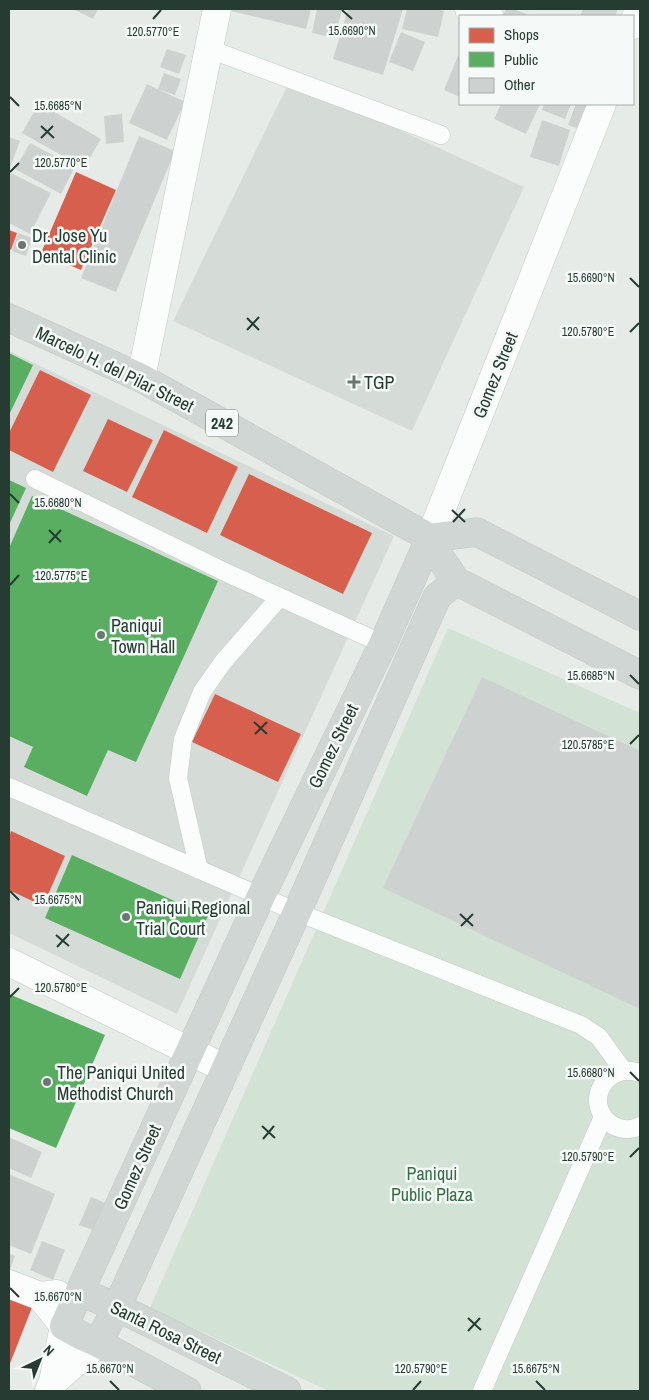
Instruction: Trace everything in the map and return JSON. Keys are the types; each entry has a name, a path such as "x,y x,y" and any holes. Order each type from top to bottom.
{"main road":[{"name":"Marcelo H. del Pilar Street","path":"9,318 141,378 430,538"},
{"path":"640,616 477,532 430,538 439,556 456,581 640,675"},
{"name":"Gomez Street","path":"64,1326 261,896 383,644 430,538"},
{"name":"Gomez Street","path":"98,1342 117,1307 226,1069 436,596 456,581"},
{"name":"Santa Rosa Street","path":"80,1292 117,1307 287,1391"},
{"path":"64,1326 98,1342 187,1391"}],"street":[{"path":"141,378 217,9"},
{"path":"634,22 639,9"},
{"name":"Gomez Street","path":"430,538 602,105"},
{"path":"9,962 226,1069"},
{"name":"Santa Rosa Street","path":"9,1284 40,1296 80,1292"},
{"path":"40,1296 64,1326"},
{"name":"Gomez Street","path":"51,1386 64,1326"},
{"name":"Gomez Street","path":"51,1386 98,1342"}],"lane":[{"path":"209,49 441,135"},
{"path":"34,479 278,598 383,644"},
{"path":"199,870 178,778 183,738 202,692 223,662 278,598"},
{"path":"9,787 297,912 581,1025 599,1037 632,1072"},
{"path":"632,1072 615,1073 606,1079 598,1097 599,1107 603,1117 618,1128 627,1130 640,1126"},
{"path":"482,1391 603,1117"}],"shaded area":[{"path":"290,80 524,187 412,431 173,321"},
{"path":"9,351 394,536 177,1014 9,933"}],"green space":[{"name":"Paniqui Public Plaza","path":"448,628 640,713 640,1391 329,1391 150,1308"}],"building: Shops":[{"path":"76,172 116,190 81,270 41,253"},
{"path":"9,230 17,233 11,250 9,249"},
{"path":"40,370 91,395 53,472 9,450 9,433"},
{"path":"108,419 153,440 127,492 83,471"},
{"path":"164,430 238,467 207,533 132,497"},
{"path":"249,474 372,533 343,594 220,535"},
{"path":"215,694 301,734 278,782 192,742"},
{"path":"11,831 65,856 43,906 9,890 9,837"},
{"path":"9,1296 33,1305 9,1366"}],"building: Public":[{"path":"9,353 33,365 9,415"},
{"path":"9,480 26,488 9,525"},
{"name":"Paniqui Town Hall","path":"32,496 218,581 136,762 108,750 87,796 24,767 33,747 9,736 9,548"},
{"name":"Paniqui Regional Trial Court","path":"72,855 208,916 180,979 45,918"},
{"name":"The Paniqui United Methodist Church","path":"9,994 105,1035 56,1148 9,1128"}],"building: Other":[{"path":"73,9 98,9 93,19"},
{"path":"232,9 311,9 306,29 231,11"},
{"path":"317,9 342,9 335,38 312,33"},
{"path":"348,9 403,9 383,75 333,59"},
{"path":"407,9 437,9 444,11 438,37 402,29"},
{"path":"506,9 513,9 529,15 503,15"},
{"path":"583,9 618,9 615,15 580,15"},
{"path":"401,32 425,42 413,71 389,62"},
{"path":"167,49 186,55 179,74 160,67"},
{"path":"458,56 459,97 444,90"},
{"path":"164,73 181,79 175,95 158,89"},
{"path":"147,84 185,102 167,140 129,123"},
{"path":"39,103 101,139 84,168 22,133"},
{"path":"501,105 540,105 526,134 494,119"},
{"path":"544,105 571,105 565,119 542,110"},
{"path":"576,105 592,105 582,130 568,125"},
{"path":"122,114 124,142 106,144 104,116"},
{"path":"542,120 570,130 559,166 530,157"},
{"path":"139,136 175,151 116,292 81,278"},
{"path":"9,137 20,141 9,170"},
{"path":"30,143 75,167 61,194 15,169"},
{"path":"11,173 51,193 30,234 9,223 9,177"},
{"name":"Dr. Jose Yu Dental Clinic","path":"18,233 32,238 26,256 12,251"},
{"path":"482,677 640,751 640,1009 383,888"},
{"path":"9,1137 42,1152 31,1178 9,1168"},
{"path":"9,1174 55,1194 31,1254 9,1245"},
{"path":"91,1197 105,1203 93,1230 79,1225"},
{"path":"42,1241 65,1250 53,1280 30,1270"},
{"path":"9,1253 15,1256 9,1272"}],"place":[{"name":"Dr. Jose Yu Dental Clinic","path":"22,245"},
{"name":"TGP","path":"354,382"},
{"name":"Paniqui Town Hall","path":"101,635"},
{"name":"Paniqui Regional Trial Court","path":"126,917"},
{"name":"The Paniqui United Methodist Church","path":"47,1082"}]}
